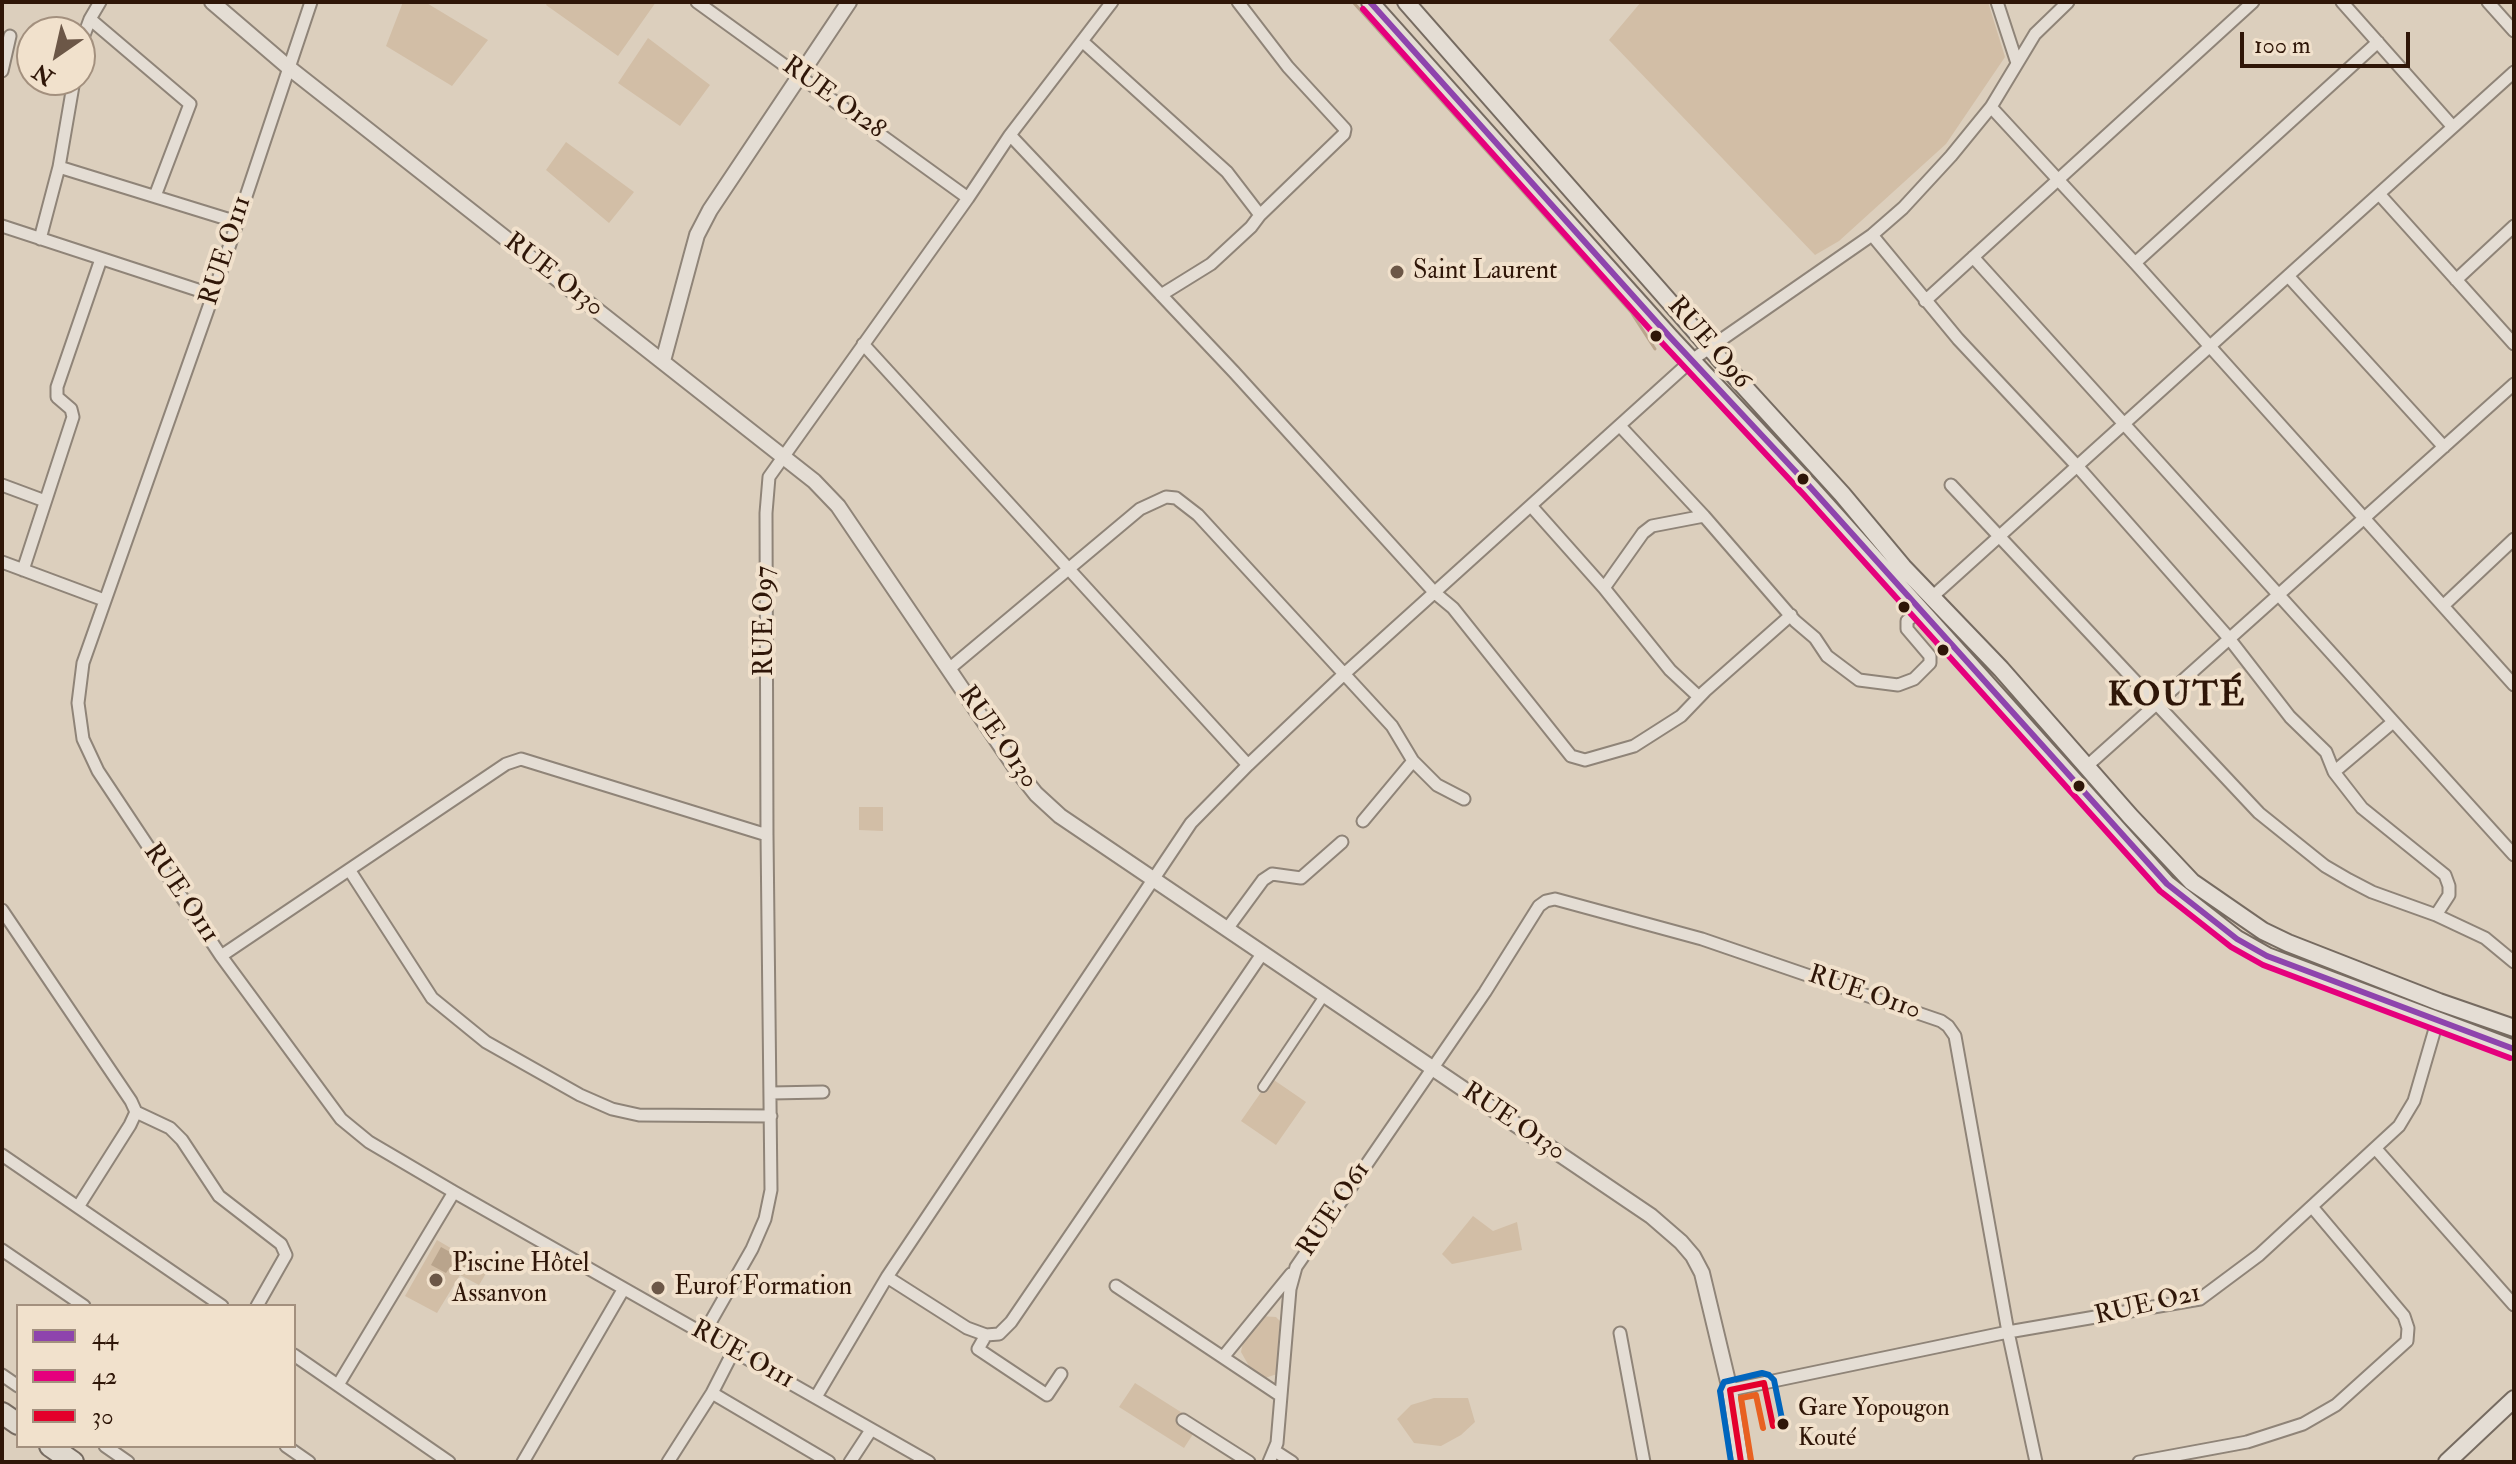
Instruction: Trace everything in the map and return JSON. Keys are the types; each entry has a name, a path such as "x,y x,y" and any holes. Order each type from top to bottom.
{"highway":[{"path":"53,1448 73,1462"}],"main road":[{"name":"RUE O96","path":"1370,2 2146,863 2206,917 2267,956 2514,1049"},
{"name":"RUE O96","path":"1406,2 1932,597 2001,669 2192,882 2263,931 2366,975 2514,1028"},
{"path":"2447,1462 2514,1399"}],"street":[{"name":"RUE O130","path":"212,2 288,67 814,481 838,506 1036,794 1060,816 1651,1216 1681,1242 1702,1273 1730,1390 1741,1462"},
{"name":"RUE O111","path":"311,2 213,295 83,663 78,703 83,739 98,771 221,956 341,1119 369,1142 454,1192 929,1462"},
{"name":"RUE O128","path":"697,2 968,198"},
{"path":"663,361 697,235 710,210 849,2"},
{"name":"RUE O97","path":"703,1335 752,1249 765,1219 771,1190 767,486 772,468 968,198 1010,135 1112,2"},
{"path":"1161,295 1211,264 1345,129 1288,67 1238,2"},
{"path":"1997,2 2017,63"},
{"path":"816,1397 887,1277 1191,823 1343,675 1692,360 1872,235 1929,181 1991,107 2035,34 2068,2"},
{"path":"1925,301 2253,2"},
{"path":"2342,2 2453,127"},
{"path":"2488,2 2514,31"},
{"path":"96,24 190,104 155,196"},
{"path":"2,71 10,36"},
{"path":"1082,41 1227,172 1260,215"},
{"path":"2135,263 2378,42"},
{"path":"1932,597 2514,72"},
{"path":"40,239 59,167 71,96"},
{"path":"1991,107 2514,685"},
{"path":"1010,135 1435,593 1453,608 1571,756 1585,760 1629,749 1681,716 1791,615"},
{"path":"59,167 237,222"},
{"path":"2380,195 2514,344"},
{"path":"2,226 213,295"},
{"path":"2456,280 2514,226"},
{"path":"1872,235 1925,301 2078,467 2228,637 2290,717 2326,752 2334,772 2362,808 2445,875 2449,895 2436,915"},
{"path":"1973,257 2513,853"},
{"path":"23,570 73,417 71,409 57,397 57,387 101,259"},
{"path":"2289,277 2444,447"},
{"path":"863,344 1248,765"},
{"path":"2086,767 2514,384"},
{"path":"1620,426 1815,638 1832,661 1859,680 1898,685 1914,679 1930,663 1930,656 1907,629 1907,621 1920,610"},
{"path":"2,485 45,501"},
{"path":"1951,485 2247,802 2314,857 2372,892 2436,915 2485,938 2514,962"},
{"path":"949,669 1140,509 1166,497 1176,498 1198,515 1392,726 1413,761 1437,785 1464,799"},
{"path":"1532,507 1604,588 1670,670 1699,697"},
{"path":"1604,588 1643,533 1652,526 1704,516"},
{"path":"2444,605 2514,539"},
{"path":"2,562 104,600"},
{"path":"2334,772 2393,722"},
{"path":"221,956 506,764 521,759 767,835"},
{"path":"1363,821 1413,761"},
{"path":"1227,929 1263,880 1272,874 1301,878 1342,842"},
{"path":"350,871 432,998 486,1042 580,1095 612,1109 639,1115 771,1116"},
{"name":"RUE O110","path":"1432,1068 1539,906 1555,899 1702,939 1941,1021 1955,1036 2008,1332 2036,1462"},
{"path":"2,910 136,1112 170,1128 182,1140 219,1196 281,1244 286,1255 258,1304"},
{"path":"887,1277 967,1328 986,1335 999,1334 1011,1322 1262,954"},
{"path":"1263,1087 1324,996"},
{"name":"RUE O21","path":"1730,1390 2008,1332 2200,1299 2259,1255 2313,1208 2409,1114 2437,1022"},
{"name":"RUE O61","path":"1272,1457 1281,1396 1290,1289 1296,1267 1432,1068"},
{"path":"771,1093 823,1092"},
{"path":"78,1207 136,1112"},
{"path":"2376,1149 2514,1305"},
{"path":"2,1155 219,1304"},
{"path":"338,1385 454,1192"},
{"path":"2139,1462 2247,1442 2303,1424 2336,1405 2407,1341 2408,1328 2404,1316 2313,1208"},
{"path":"2,1250 81,1304"},
{"path":"1224,1356 1296,1267"},
{"path":"1116,1286 1281,1396"},
{"path":"523,1462 623,1290"},
{"path":"1620,1333 1644,1462"},
{"path":"986,1335 978,1349 1047,1395 1061,1374"},
{"path":"668,1462 712,1393 733,1352"},
{"path":"296,1356 449,1462"},
{"path":"712,1393 829,1462"},
{"path":"1183,1420 1249,1462"},
{"path":"850,1462 871,1430"},
{"path":"108,1448 128,1462"},
{"path":"289,1448 309,1462"},
{"path":"1272,1457 1292,1462"}],"shaded area":[{"path":"403,2 425,2 488,40 452,86 386,46"},
{"path":"548,2 656,2 618,56 546,5"},
{"path":"1641,2 1988,2 2005,57 1946,144 1839,241 1815,255 1609,40"},
{"path":"648,38 710,85 680,126 618,83"},
{"path":"566,142 634,192 609,223 546,170"},
{"path":"859,807 883,807 883,831 859,830"},
{"path":"1271,1078 1306,1102 1276,1145 1241,1121"},
{"path":"1473,1216 1493,1231 1517,1222 1522,1250 1452,1264 1442,1254"},
{"name":"Piscine Hôtel Assanvon","path":"437,1240 488,1270 479,1285 460,1275 437,1313 405,1296"},
{"name":"Piscine Hôtel Assanvon","path":"441,1247 470,1263 464,1274 450,1267 446,1273 431,1265"},
{"path":"1260,1316 1276,1317 1283,1324 1282,1364 1277,1374 1265,1378 1249,1366 1241,1352 1244,1337"},
{"path":"1135,1383 1184,1414 1180,1421 1195,1431 1184,1448 1119,1407"},
{"path":"1434,1398 1468,1398 1475,1422 1461,1435 1441,1446 1414,1443 1397,1419 1411,1405"}],"waterway":[{"path":"1353,2 1631,312 1655,349"}],"transit line":[{"name":"44","path":"1370,2 2167,884 2237,939 2267,956 2514,1049"},
{"name":"42","path":"1363,9 2160,891 2231,947 2263,965 2510,1058"},
{"path":"1731,1462 1720,1391 1724,1382 1762,1373 1769,1375 1774,1380 1783,1424"},
{"name":"30","path":"1741,1462 1730,1390 1764,1383 1773,1426"},
{"path":"1751,1460 1741,1398 1756,1395 1763,1428"}],"place":[{"name":"Saint Laurent","path":"1397,272"},
{"name":"Piscine Hôtel Assanvon","path":"436,1280"},
{"name":"Eurof Formation","path":"658,1288"},
{"name":"Gare Yopougon Kouté","path":"1783,1424"}],"district":[{"name":"KOUTÉ","path":"2177,698"}]}
